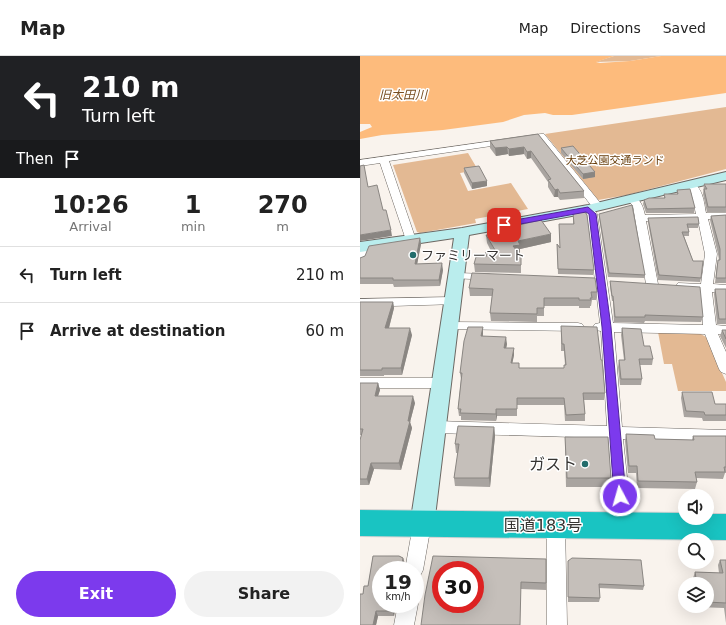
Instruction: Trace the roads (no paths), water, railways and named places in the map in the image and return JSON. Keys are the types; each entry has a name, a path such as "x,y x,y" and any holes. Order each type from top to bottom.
{"highway":[{"name":"国道183号","path":"360,523 422,525 556,524 726,527"}],"street":[{"path":"360,163 541,136 593,208 592,214 602,281 614,432 624,525"},
{"path":"384,160 412,240"},
{"path":"360,262 363,246 462,232 593,208 633,200 726,176"},
{"path":"690,185 696,191 711,254 706,288 710,329 726,369"},
{"path":"633,200 638,206 652,284"},
{"path":"640,218 726,216"},
{"path":"416,561 422,525 462,232"},
{"path":"456,276 502,278"},
{"path":"586,281 616,282"},
{"path":"637,283 726,289"},
{"path":"360,303 453,302"},
{"path":"449,326 606,327 726,330"},
{"path":"360,382 441,383"},
{"path":"435,427 726,436"},
{"path":"556,524 557,625"},
{"path":"404,625 406,613"}],"water":[{"name":"旧太田川","path":"360,56 614,56 596,62 600,63 630,61 661,56 726,56 726,93 572,115 553,115 545,113 524,115 503,122 443,130 382,135 360,139 360,132 372,127 370,124 360,124"}],"place":[{"name":"ファミリーマート","path":"413,255"},
{"name":"ガスト","path":"585,464"}],"park label":[{"name":"大芝公園交通ランド","path":"615,160"}]}
